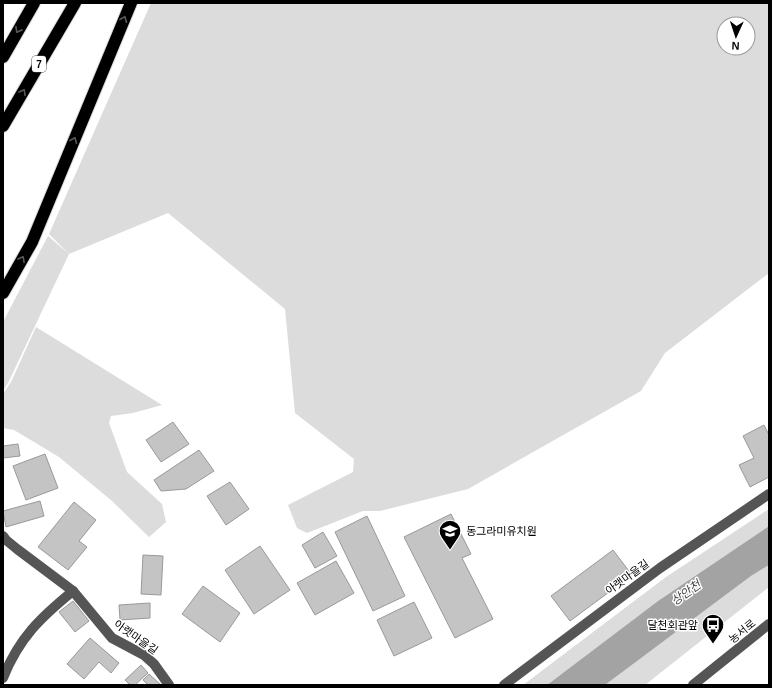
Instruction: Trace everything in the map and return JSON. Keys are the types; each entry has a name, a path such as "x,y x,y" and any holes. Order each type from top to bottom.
{"highway":[{"path":"3,58 34,3"},
{"name":"7","path":"3,126 75,3"},
{"path":"3,293 32,242 130,3"}],"street":[{"name":"아랫마을길","path":"504,685 660,568 769,494"},
{"name":"아랫마을길","path":"3,536 17,549 73,591 112,638 144,655 154,664 169,685"},
{"path":"3,678 16,649 30,630 48,611 73,591"},
{"name":"농서로","path":"693,685 769,624"}],"shaded area":[{"path":"151,3 769,3 769,273 665,353 641,391 468,489 380,511 363,511 307,533 297,528 288,505 353,472 354,459 295,413 285,309 168,213 69,254 49,234"},
{"path":"48,236 69,254 3,391 3,322"},
{"path":"36,327 162,405 133,413 111,416 109,423 127,472 162,504 166,522 149,537 112,501 59,457 14,430 3,428 3,394 11,382"},
{"path":"769,509 769,526 658,601 547,685 523,685 666,577"},
{"path":"769,565 769,587 645,685 605,685 751,576"}],"water":[{"name":"상안천","path":"769,526 769,565 751,576 605,685 547,685 658,601"}],"building":[{"path":"173,422 189,444 161,462 146,440"},
{"path":"764,425 769,435 769,477 750,487 739,465 754,458 743,436"},
{"path":"18,444 20,456 3,458 3,446"},
{"path":"199,450 214,471 186,489 161,491 154,480"},
{"path":"45,454 58,488 26,500 13,466"},
{"path":"230,482 249,509 226,525 207,496"},
{"path":"40,501 44,516 6,527 3,511"},
{"path":"74,502 96,520 79,541 87,547 68,570 38,547"},
{"path":"451,514 471,554 462,558 493,619 455,638 404,537"},
{"path":"367,516 405,596 373,611 335,532"},
{"path":"323,532 337,556 315,568 302,545"},
{"path":"260,546 290,590 254,614 225,570"},
{"path":"613,550 632,575 570,621 551,596"},
{"path":"143,555 163,556 161,595 141,594"},
{"path":"336,561 354,593 315,615 297,583"},
{"path":"203,586 240,613 220,642 182,614"},
{"path":"73,601 89,621 75,632 59,612"},
{"path":"414,602 432,638 394,656 377,620"},
{"path":"150,603 150,618 120,620 119,605"},
{"path":"90,638 119,663 111,673 99,662 84,679 67,664"},
{"path":"141,665 148,673 135,685 130,685 125,680"},
{"path":"149,674 161,685 148,685 143,680"}],"place":[{"name":"동그라미유치원","path":"450,550"},
{"name":"달천회관앞","path":"713,644"}]}
